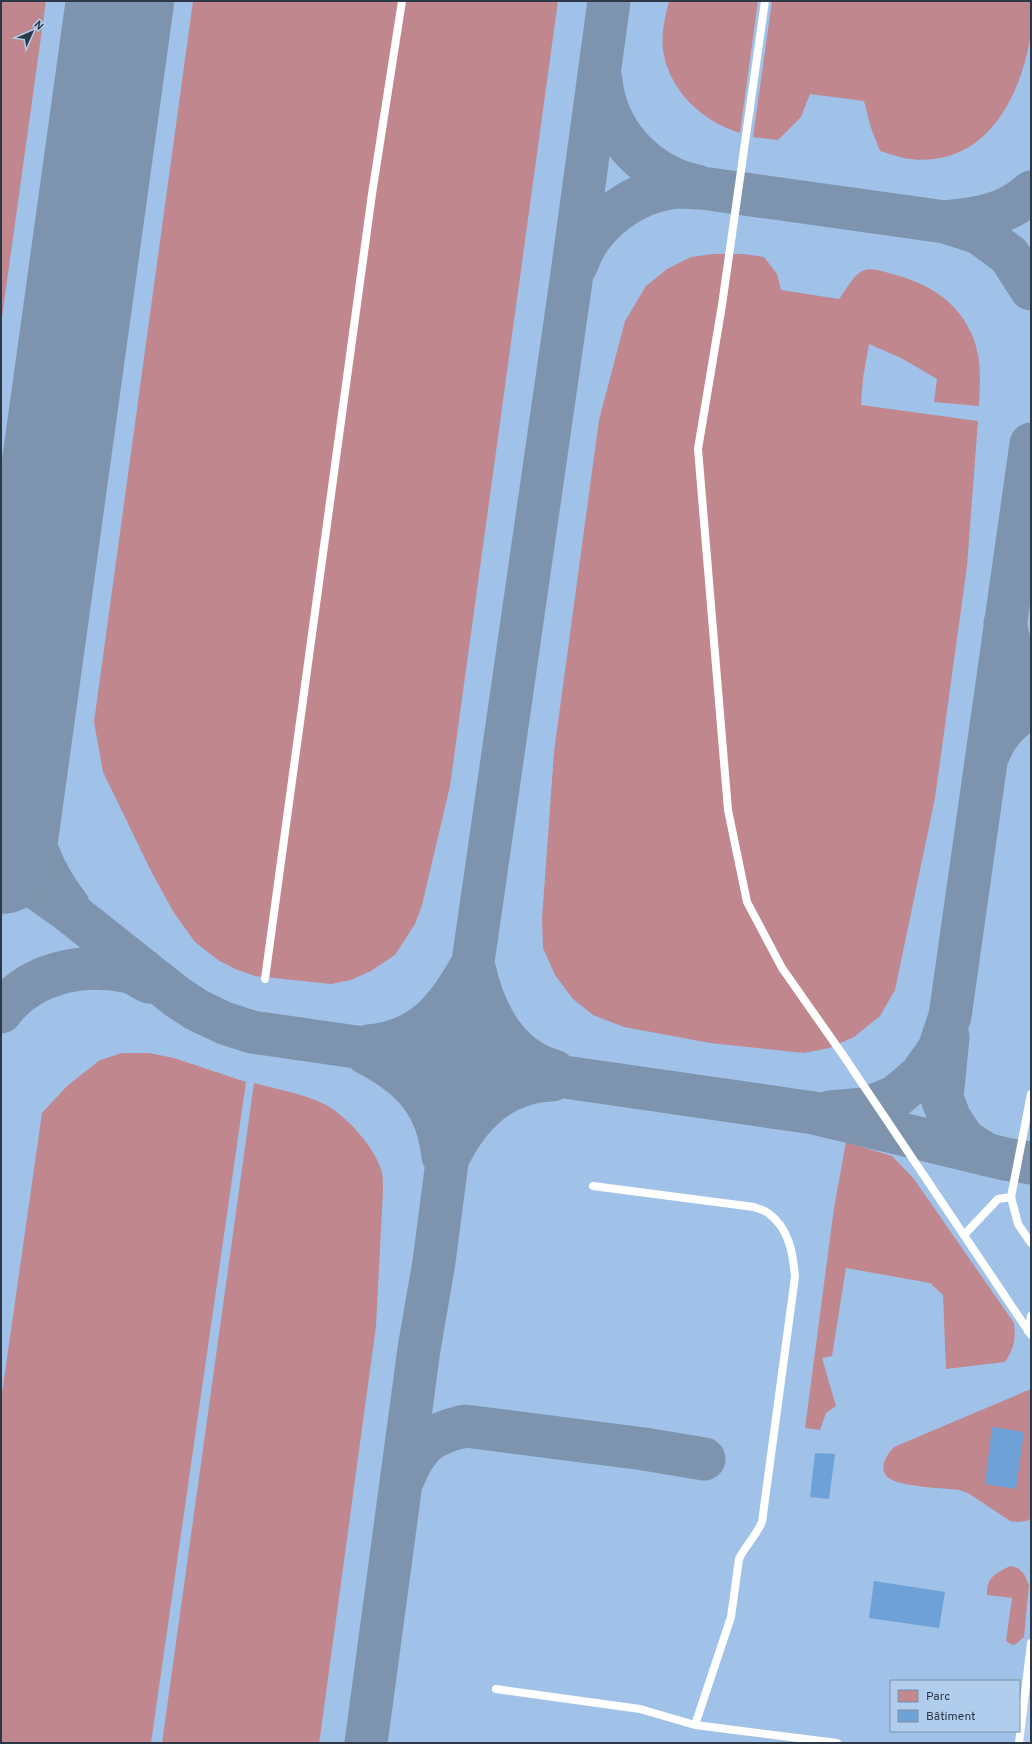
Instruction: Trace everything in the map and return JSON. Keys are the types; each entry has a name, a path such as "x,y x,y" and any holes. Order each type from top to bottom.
{"lane":[{"path":"265,979 370,202 402,1"},
{"path":"765,1 722,305 698,449 728,810 747,902 782,968 1029,1333"},
{"path":"1031,1094 1011,1197 1018,1224 1031,1243"},
{"path":"593,1186 754,1207 768,1212 778,1222 786,1234 793,1252 795,1277 762,1522 758,1531 739,1559 731,1617 695,1725"},
{"path":"964,1235 998,1199 1011,1197"},
{"path":"1029,1333 1031,1316"},
{"path":"1019,1743 1029,1675 1031,1642"},
{"path":"496,1689 640,1709 695,1725 836,1743"}],"shaded area":[{"path":"1,1 1031,1 1031,1643 1019,1743 1,1743"}],"green space":[{"path":"1,1 46,1 1,324"},
{"path":"193,1 558,1 450,786 422,905 415,924 395,955 371,971 351,980 331,984 255,976 235,969 218,960 195,942 174,913 151,871 103,772 94,722"},
{"path":"669,1 758,1 740,133 713,121 701,112 680,91 672,79 666,65 663,50 664,26"},
{"path":"772,1 1031,1 1031,34 1026,59 1018,84 1007,106 993,126 976,143 955,154 931,159 903,158 880,151 871,128 864,101 810,94 801,117 778,140 753,137"},
{"path":"713,254 744,254 764,257 777,274 781,290 839,299 855,276 862,271 872,269 879,270 903,277 939,294 958,312 973,337 978,354 980,380 979,406 934,402 937,379 903,359 869,344 863,378 861,405 978,421 967,566 935,798 895,990 880,1016 854,1037 829,1048 804,1053 710,1043 624,1027 593,1015 573,999 555,975 543,948 542,919 554,752 599,420 625,321 646,286 667,269 691,257"},
{"path":"122,1053 149,1053 174,1058 246,1082 151,1743 1,1743 1,1400 42,1113 67,1086 100,1060"},
{"path":"254,1083 312,1099 329,1107 339,1114 357,1131 373,1152 383,1177 376,1326 320,1737 319,1743 162,1743"},
{"path":"846,1142 892,1156 914,1179 1014,1323 1015,1334 1012,1348 1005,1362 946,1369 943,1295 930,1283 846,1268 832,1356 822,1358 836,1406 826,1413 820,1430 805,1428 834,1208"},
{"path":"1031,1389 1031,1518 1027,1521 1010,1521 968,1493 959,1490 904,1484 886,1476 884,1471 885,1461 890,1451 894,1447"},
{"path":"1010,1566 1018,1568 1024,1574 1029,1585 1024,1637 1016,1644 1012,1645 1006,1641 1012,1598 987,1595 988,1584 993,1576"}],"building":[{"path":"992,1427 1024,1432 1016,1489 985,1484"},
{"path":"815,1453 835,1454 829,1499 810,1497"},
{"path":"874,1581 945,1592 939,1628 869,1618"}],"taxiway":[{"path":"366,1743 419,1349 434,1262 473,962 571,281 609,1"},
{"path":"601,80 608,112 624,140 634,152 646,163 660,172 680,182 700,187"},
{"path":"577,264 592,235 603,222 630,202 661,190 677,187 702,188 945,222 979,233 1009,255 1031,289"},
{"path":"945,222 980,217 1001,211 1022,200 1031,192"},
{"path":"830,1112 864,1109 895,1097 920,1076 939,1049 950,1016 1031,444"},
{"path":"1005,623 1010,645 1019,667 1031,679"},
{"path":"1,713 18,687 29,663"},
{"path":"987,758 994,742 1003,729 1016,717 1031,709"},
{"path":"16,751 25,812 37,851 56,888 68,905"},
{"path":"1,863 66,909 177,997 197,1010 224,1023 252,1032 814,1113 1005,1159 1031,1163"},
{"path":"1,1012 13,998 27,987 42,979 59,973 95,968 112,969 130,972 149,982"},
{"path":"369,1046 387,1043 403,1038 430,1021 451,998 470,968"},
{"path":"475,971 485,1003 492,1019 501,1033 511,1045 524,1056 538,1065 554,1071"},
{"path":"948,1037 942,1098 950,1119 964,1140 987,1155"},
{"path":"366,1053 397,1072 420,1094 435,1121 440,1137 443,1156"},
{"path":"450,1154 468,1125 490,1102 518,1086 552,1080"},
{"path":"403,1479 408,1467 419,1449 433,1437 465,1426 644,1449 704,1459"}],"runway":[{"path":"1,860 120,1"}]}
